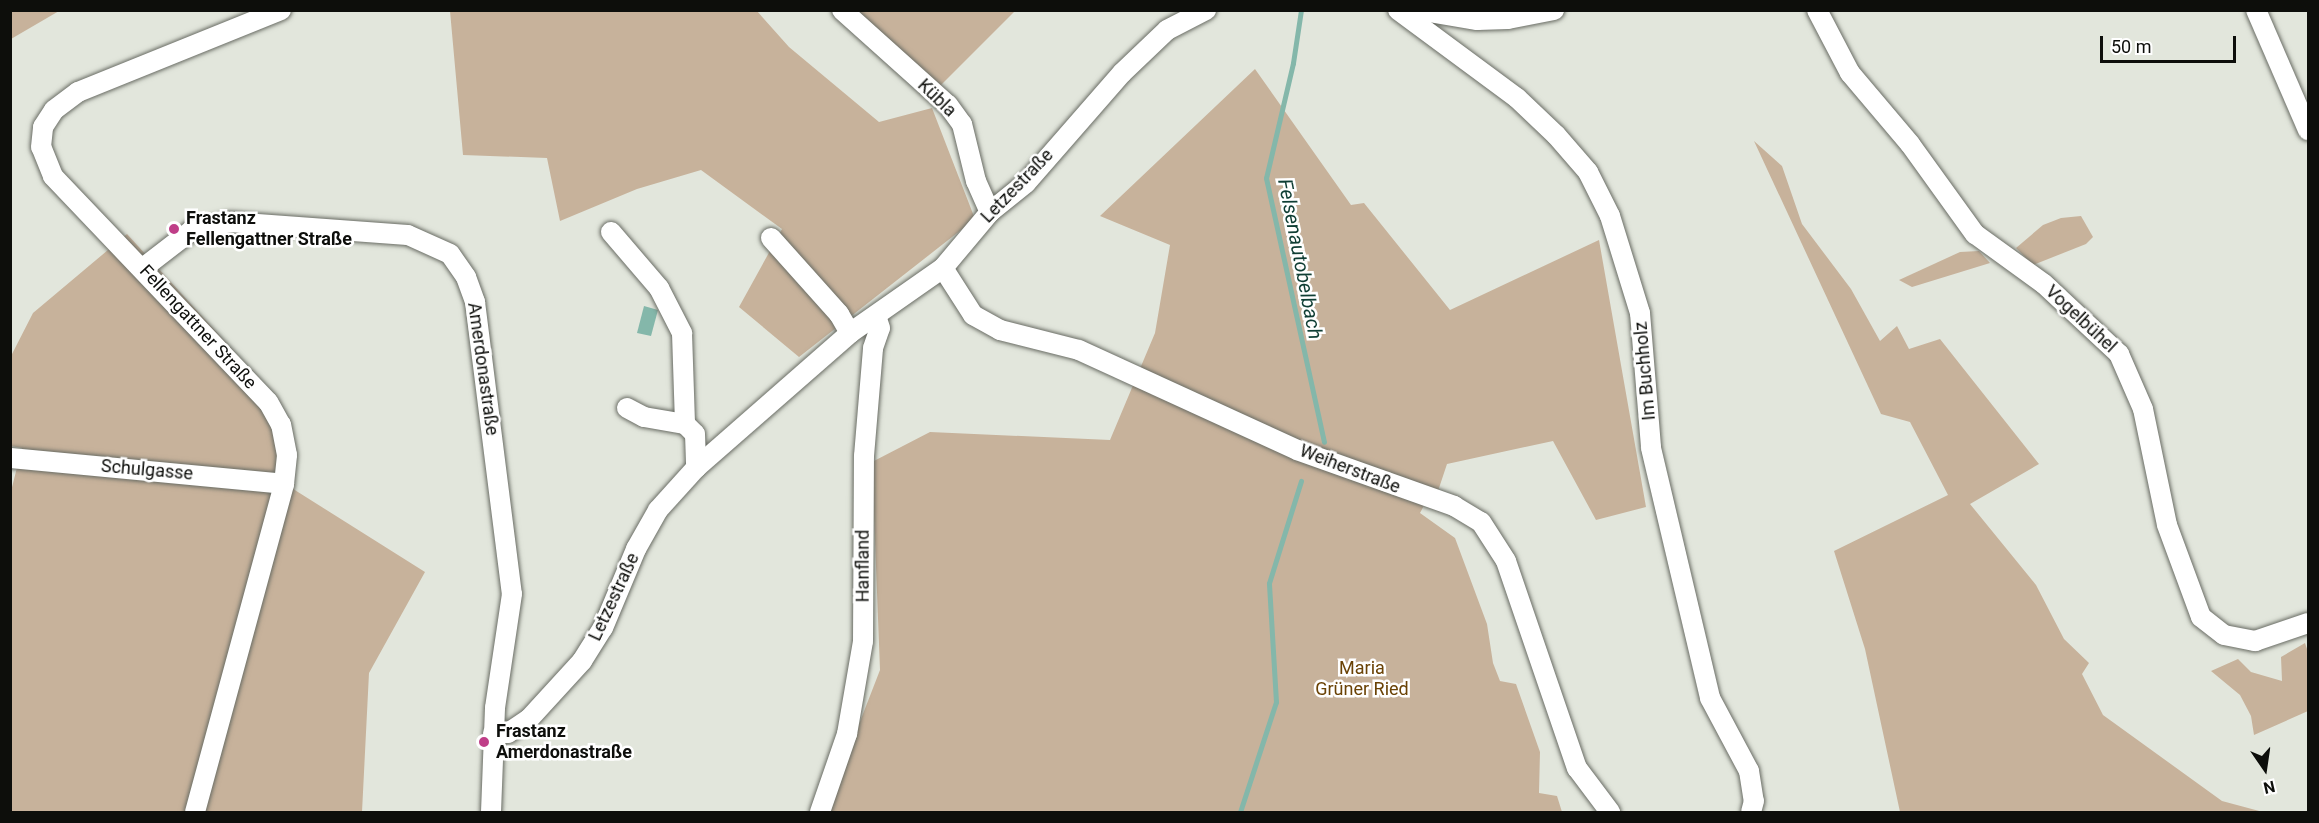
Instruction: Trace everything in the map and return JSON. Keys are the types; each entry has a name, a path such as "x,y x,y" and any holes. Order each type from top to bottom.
{"street":[{"name":"Fellengattner Straße","path":"195,813 284,484 287,455 281,425 268,402 54,176 41,147 43,127 54,110 78,92 282,10"},
{"name":"Kübla","path":"842,10 955,114 962,124 982,201 990,212"},
{"name":"Letzestraße","path":"493,733 508,733 530,719 582,661 603,628 636,549 658,510 696,468 850,333 943,268 990,212 1026,183 1137,58 1167,30 1206,10"},
{"name":"Im Buchholz","path":"1398,10 1517,98 1556,135 1588,172 1610,216 1640,313 1651,448 1710,698 1749,771 1754,801 1751,813"},
{"path":"1417,10 1477,20 1508,19 1554,10"},
{"name":"Vogelbühel","path":"1817,10 1850,73 1910,144 1975,234 2044,284 2119,354 2143,409 2167,525 2201,617 2224,635 2254,642 2308,623"},
{"path":"2256,10 2308,130"},
{"name":"Amerdonastraße","path":"143,268 191,231 230,222 408,235 450,254 466,277 475,302 512,594 493,733 491,813"},
{"path":"611,232 659,288 682,333 685,424"},
{"path":"771,238 839,314 850,333"},
{"name":"Weiherstraße","path":"943,268 973,315 1000,330 1079,350 1297,450 1454,506 1482,522 1506,561 1577,768 1610,813"},
{"name":"Hanfland","path":"820,813 847,734 863,641 864,456 873,348 880,328 876,316"},
{"path":"627,408 644,417 685,424 695,434 696,468"},
{"name":"Schulgasse","path":"11,459 284,484"}],"green space":[{"path":"11,10 59,10 59,11 11,39"},
{"path":"450,11 757,11 789,47 879,122 932,108 975,219 799,357 739,307 782,229 701,170 637,189 560,221 547,158 463,155"},
{"path":"855,11 1015,11 937,89"},
{"name":"Maria Grüner Ried","path":"1255,69 1351,205 1364,203 1450,310 1599,240 1646,507 1596,520 1553,441 1447,464 1438,491 1430,494 1420,513 1455,538 1487,624 1493,663 1500,681 1516,684 1540,752 1539,793 1557,796 1562,812 825,812 880,670 872,462 930,432 1110,440 1155,333 1170,245 1100,216"},
{"path":"1754,141 1782,166 1802,224 1851,289 1880,341 1897,326 1909,349 1940,339 2039,464 1970,504 2036,585 2064,639 2089,663 2082,674 2103,715 2222,801 2263,812 1900,812 1865,649 1834,551 1948,495 1910,422 1881,414"},
{"path":"2081,216 2093,237 2086,244 2033,265 2016,248 2043,225 2061,218"},
{"path":"127,234 261,381 290,487 425,572 369,673 362,812 11,812 10,495 22,448 11,446 11,356 33,313"},
{"path":"1979,251 1990,263 1912,287 1899,280 1960,252"},
{"path":"2305,643 2308,652 2308,711 2254,735 2251,716 2240,695 2211,671 2238,659 2251,672 2282,681 2281,657"}],"water":[{"path":"644,306 658,310 651,336 637,333"}],"waterway":[{"name":"Felsenautobelbach","path":"1301,10 1293,63 1266,178 1324,442"},
{"name":"Felsenautobelbach","path":"1240,812 1276,702 1269,583 1301,481"}],"place":[{"name":"Frastanz Fellengattner Straße","path":"174,229"},
{"name":"Frastanz Amerdonastraße","path":"484,742"}]}
